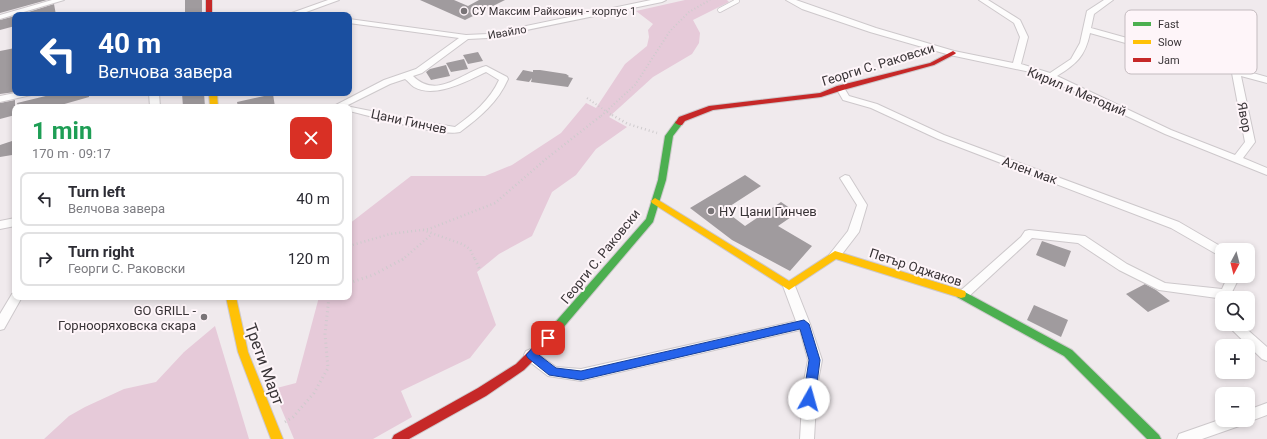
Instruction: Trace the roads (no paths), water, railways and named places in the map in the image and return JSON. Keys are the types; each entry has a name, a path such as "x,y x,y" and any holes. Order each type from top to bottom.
{"street":[{"path":"0,10 38,0"},
{"path":"18,12 60,0"},
{"path":"209,0 209,12"},
{"path":"299,12 335,0"},
{"name":"Ивайло","path":"352,21 466,36 488,36 662,0"},
{"name":"Кирил и Методий","path":"790,0 805,7 873,30 953,53 1038,71 1168,132 1267,172"},
{"path":"983,0 1017,22 1024,37 1016,66"},
{"path":"1050,77 1074,61 1084,43 1088,30 1090,13 1109,0"},
{"path":"0,17 12,14"},
{"path":"1088,30 1125,40"},
{"name":"Цани Гинчев","path":"346,104 387,82 419,71 466,36"},
{"name":"Георги С. Раковски","path":"398,439 482,392 520,367 602,278 650,220 662,180 669,136 682,119 712,108 821,95 840,88 932,64 953,53"},
{"name":"Цани Гинчев","path":"352,109 441,129 457,130 487,105 499,92 504,78 486,69 462,82 432,88 418,86 406,75"},
{"name":"Явор","path":"1237,74 1250,142 1237,159"},
{"path":"1246,74 1267,80"},
{"name":"Ален мак","path":"840,88 846,98 874,106 941,137 1175,225 1215,248"},
{"path":"0,99 14,96"},
{"path":"789,286 834,255 853,232 862,205 844,178"},
{"path":"655,201 789,286 804,324 815,360 810,386 807,439"},
{"path":"0,225 12,223"},
{"path":"963,295 1025,240 1029,234 1081,239 1123,266 1163,286 1215,296"},
{"name":"Петър Оджаков","path":"834,255 963,295 1068,353 1155,439"},
{"path":"0,325 14,300"},
{"name":"Трети Март","path":"231,300 234,322 277,439"},
{"path":"531,355 553,372 581,375 804,324"},
{"path":"1240,331 1267,355"},
{"path":"1255,414 1267,410"},
{"path":"1184,439 1217,427"}],"lane":[{"path":"720,10 737,1 736,0"}],"place":[{"name":"СУ Максим Райкович - корпус 1","path":"464,11"},
{"name":"НУ Цани Гинчев","path":"711,211"},
{"name":"GO GRILL - Горнооряховска скара","path":"204,317"}]}
